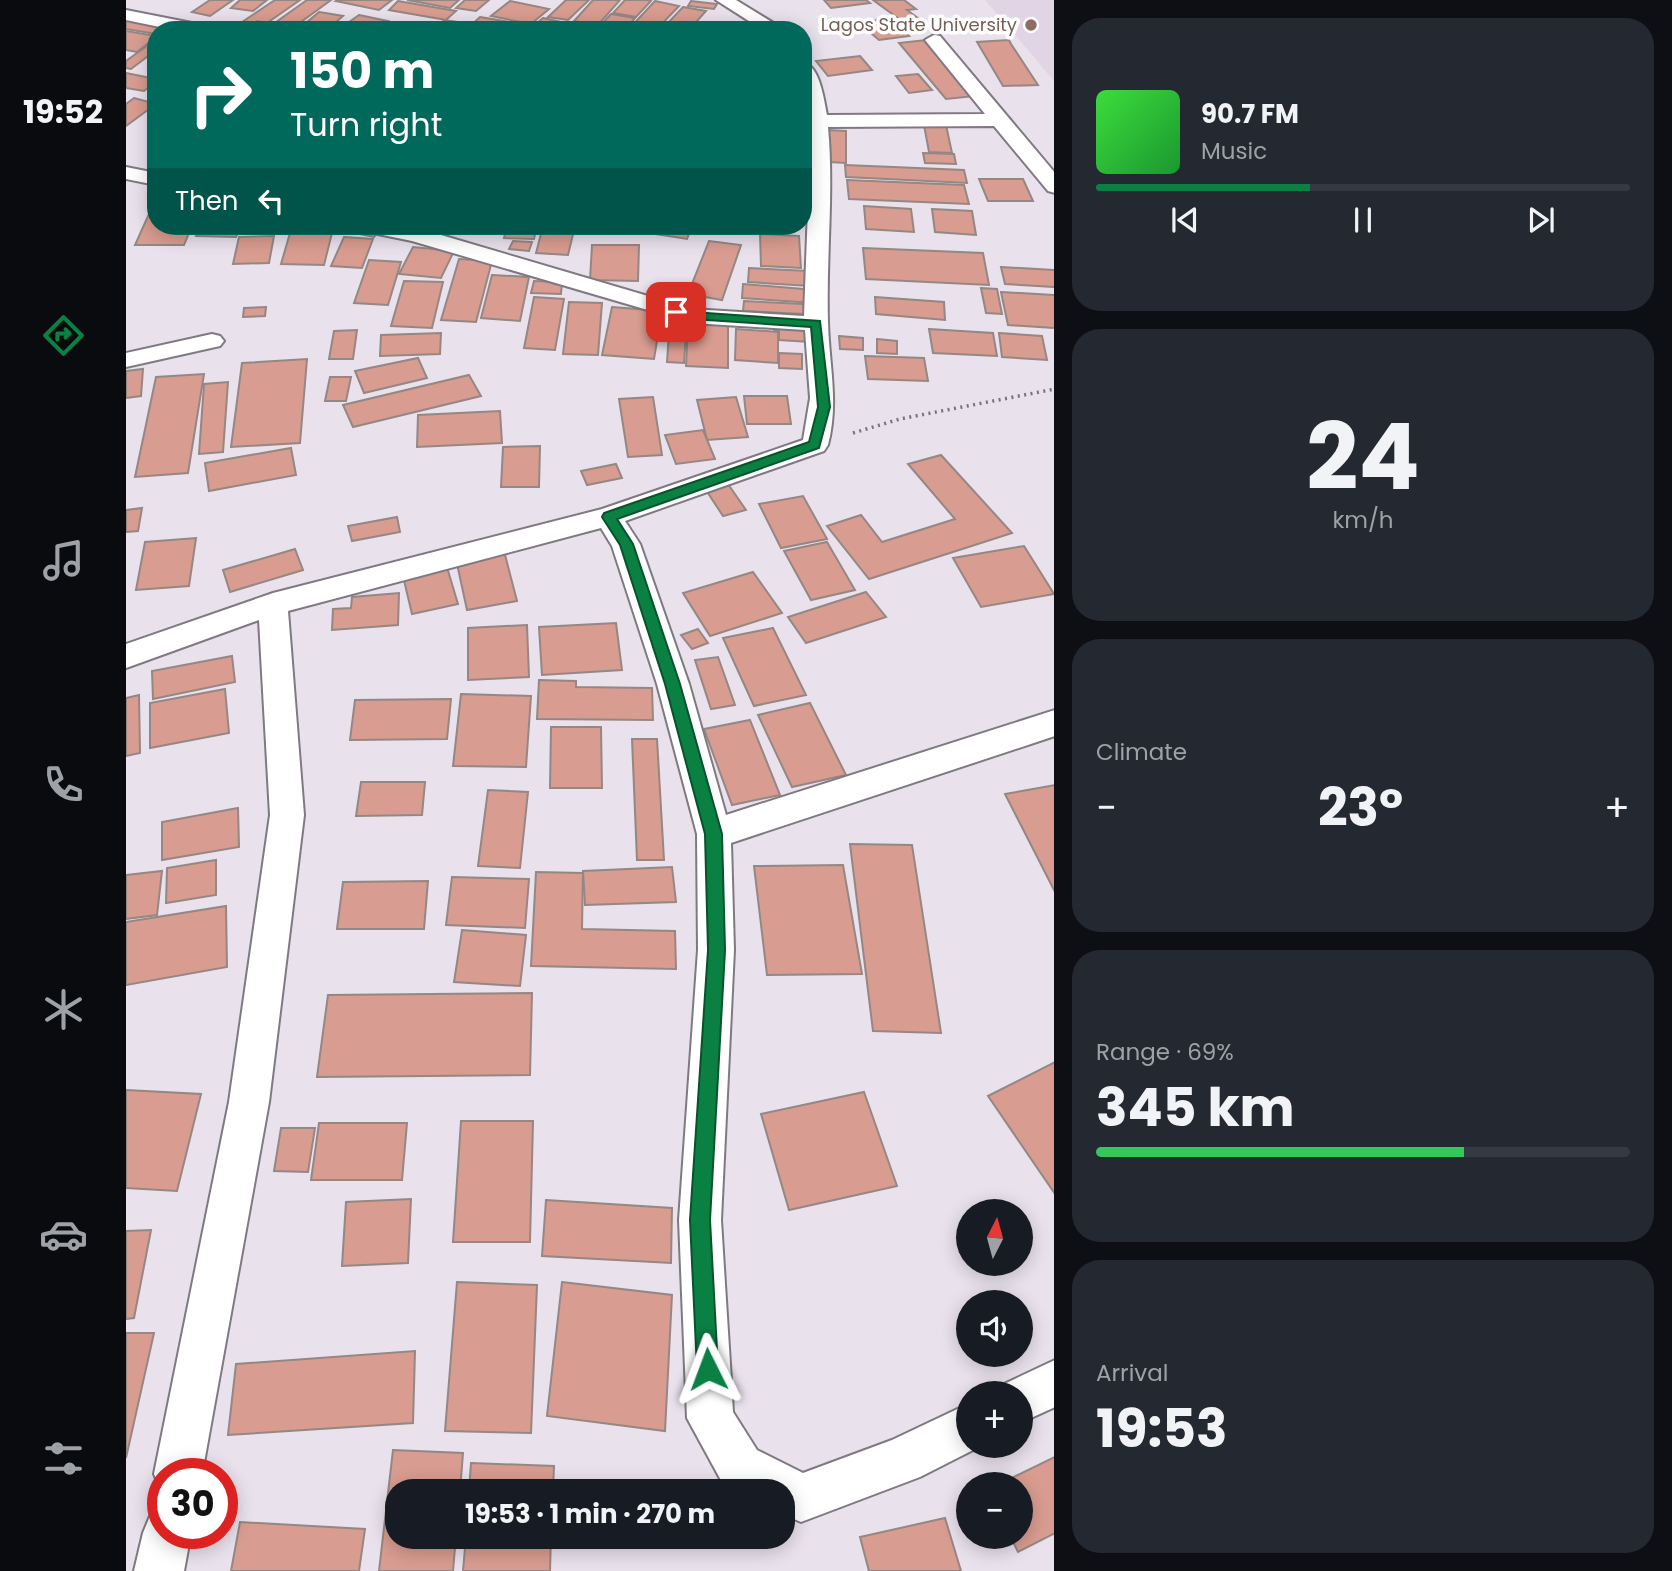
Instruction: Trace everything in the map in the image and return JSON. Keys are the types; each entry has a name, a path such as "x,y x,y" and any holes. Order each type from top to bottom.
{"street":[{"path":"724,0 760,21"},
{"path":"126,15 156,21"},
{"path":"934,40 1054,187"},
{"path":"812,91 820,142 812,158"},
{"path":"817,121 1001,120"},
{"path":"126,173 147,177"},
{"path":"126,656 273,604 608,517 815,445 824,407 816,324 812,193"},
{"path":"416,235 692,316 816,324"},
{"path":"126,360 212,341"},
{"path":"608,517 626,544 668,672 713,834 716,950 700,1220 710,1418 740,1467 801,1498 903,1460 956,1433"},
{"path":"181,1458 249,1102 287,815 273,604"},
{"path":"713,834 1054,723"},
{"path":"1033,1394 1054,1383"},
{"path":"159,1571 163,1549"}],"path":[{"path":"815,445 900,419 1054,389"}],"shaded area":[{"name":"Lagos State University","path":"985,0 1054,0 1054,81 1029,51"}],"building":[{"path":"210,0 233,0 210,16 192,12"},
{"path":"240,0 267,0 253,11 231,8"},
{"path":"275,0 300,0 270,21 244,21"},
{"path":"307,0 331,0 302,21 277,21"},
{"path":"392,0 379,10 336,1"},
{"path":"407,0 459,0 450,8"},
{"path":"465,0 489,0 476,11 456,8"},
{"path":"566,0 589,0 568,20 548,17"},
{"path":"593,0 620,0 602,21 574,21"},
{"path":"625,0 651,1 636,17 613,13"},
{"path":"824,0 866,0 870,3 831,8"},
{"path":"873,0 904,0 916,9 907,10 926,24 910,27"},
{"path":"398,1 456,11 446,20 389,10"},
{"path":"510,1 549,9 535,21 516,21 491,16"},
{"path":"655,1 679,6 665,21 636,21"},
{"path":"691,1 717,4 714,9 688,6"},
{"path":"683,7 706,11 697,21 670,21"},
{"path":"319,12 343,16 337,21 308,21"},
{"path":"611,14 635,18 632,21 604,21"},
{"path":"359,15 388,21 351,21"},
{"path":"480,17 504,21 476,21"},
{"path":"889,18 909,36 879,40 859,23"},
{"path":"126,19 147,23 147,32 126,29"},
{"path":"126,31 147,34 147,44 137,52 126,50"},
{"path":"926,40 975,96 946,99 899,43"},
{"path":"1009,40 1038,85 1003,86 977,42"},
{"path":"147,46 147,57 131,69 126,68 126,61"},
{"path":"860,56 872,70 828,76 816,61"},
{"path":"126,73 147,77 147,89 144,91 126,88"},
{"path":"918,74 932,90 909,93 896,76"},
{"path":"134,98 147,102 147,111 126,126 126,104"},
{"path":"924,125 946,125 952,153 929,152"},
{"path":"828,130 846,131 846,163 829,162"},
{"path":"923,153 954,154 956,164 925,163"},
{"path":"845,165 964,170 967,183 846,177"},
{"path":"979,179 1023,179 1033,201 988,201"},
{"path":"847,180 964,185 969,204 849,199"},
{"path":"864,206 911,209 914,232 866,229"},
{"path":"932,209 972,211 976,235 935,232"},
{"path":"147,218 147,235 188,235 184,245 135,245"},
{"path":"196,235 237,235 236,237"},
{"path":"289,235 332,235 324,265 281,264"},
{"path":"505,235 535,235 534,239 504,238"},
{"path":"541,235 573,235 568,255 536,253"},
{"path":"662,235 689,235 687,239"},
{"path":"760,235 799,236 801,268 761,266"},
{"path":"274,236 269,263 233,264 239,237"},
{"path":"344,237 373,239 362,268 331,266"},
{"path":"513,241 532,242 529,251 509,249"},
{"path":"709,241 741,245 722,300 688,294"},
{"path":"592,245 639,245 638,281 590,280"},
{"path":"413,247 454,251 441,278 399,274"},
{"path":"863,248 983,253 989,285 866,279"},
{"path":"459,259 492,261 476,322 441,320"},
{"path":"369,260 401,262 388,305 354,303"},
{"path":"1001,267 1054,270 1054,287 1005,284"},
{"path":"749,268 809,271 809,286 748,282"},
{"path":"492,275 529,277 520,321 481,318"},
{"path":"404,281 443,282 432,328 391,326"},
{"path":"534,281 562,282 561,294 531,293"},
{"path":"743,284 815,290 814,303 742,298"},
{"path":"981,288 997,289 1002,314 986,313"},
{"path":"1001,292 1054,295 1054,328 1008,325"},
{"path":"534,297 564,299 555,350 524,348"},
{"path":"875,297 944,302 945,320 876,314"},
{"path":"744,301 804,304 805,314 743,311"},
{"path":"569,302 602,303 598,355 563,354"},
{"path":"266,307 265,316 243,317 244,308"},
{"path":"612,307 662,311 654,359 602,355"},
{"path":"670,319 687,319 684,363 667,362"},
{"path":"688,323 728,325 728,368 686,366"},
{"path":"774,326 810,328 810,342 779,340 779,331 774,330"},
{"path":"736,329 778,332 778,363 735,360"},
{"path":"929,329 993,333 997,356 933,353"},
{"path":"357,330 353,359 329,359 334,331"},
{"path":"441,333 440,354 380,356 381,335"},
{"path":"999,333 1042,336 1047,360 1002,357"},
{"path":"839,336 863,338 863,350 840,349"},
{"path":"877,339 897,341 897,354 877,353"},
{"path":"779,353 802,354 802,369 779,368"},
{"path":"865,356 924,358 928,381 868,379"},
{"path":"418,358 427,378 364,393 355,371"},
{"path":"307,359 300,443 231,447 242,363"},
{"path":"143,369 141,396 126,398 126,371"},
{"path":"204,374 188,473 135,477 156,377"},
{"path":"469,375 481,396 353,427 343,405"},
{"path":"330,377 351,377 346,401 325,401"},
{"path":"228,382 223,452 199,454 204,384"},
{"path":"744,396 787,396 791,424 747,424"},
{"path":"653,397 662,455 628,457 619,399"},
{"path":"736,397 748,437 707,440 697,400"},
{"path":"500,411 502,443 417,447 418,415"},
{"path":"703,430 715,459 676,464 665,435"},
{"path":"540,446 539,487 501,487 503,447"},
{"path":"291,448 296,475 209,491 205,463"},
{"path":"941,455 1012,533 869,579 827,526 861,515 882,542 955,519 908,464"},
{"path":"616,464 622,478 587,485 581,471"},
{"path":"728,484 746,510 723,516 706,490"},
{"path":"803,496 827,539 781,548 759,504"},
{"path":"142,508 138,531 126,532 126,510"},
{"path":"397,517 400,532 352,541 348,526"},
{"path":"196,538 189,586 136,590 145,542"},
{"path":"827,542 855,590 811,600 784,551"},
{"path":"1024,546 1054,594 981,607 953,558"},
{"path":"295,549 303,570 230,592 223,570"},
{"path":"504,551 517,601 467,610 456,559"},
{"path":"446,564 458,604 412,614 402,572"},
{"path":"753,572 782,613 710,636 683,593"},
{"path":"866,592 886,617 806,643 788,617"},
{"path":"399,593 398,625 332,630 333,609 351,608 352,597"},
{"path":"616,623 622,670 542,675 539,627"},
{"path":"527,625 529,677 468,680 468,628"},
{"path":"773,628 806,695 754,706 723,638"},
{"path":"698,629 708,643 692,649 681,635"},
{"path":"232,656 235,682 153,699 152,671"},
{"path":"718,657 735,705 711,709 695,660"},
{"path":"539,680 576,681 576,687 652,688 653,720 537,719"},
{"path":"225,689 229,733 150,748 150,703"},
{"path":"461,694 531,696 526,767 453,766"},
{"path":"139,695 140,753 126,756 126,698"},
{"path":"451,699 447,739 350,740 355,700"},
{"path":"810,703 846,775 792,787 758,715"},
{"path":"750,720 780,795 732,805 704,729"},
{"path":"551,727 601,727 602,788 550,788"},
{"path":"632,739 657,739 664,860 637,860"},
{"path":"361,782 425,782 422,815 356,816"},
{"path":"1054,785 1054,890 1005,794"},
{"path":"488,790 528,792 520,868 478,866"},
{"path":"238,808 239,847 162,860 162,822"},
{"path":"850,844 912,845 941,1033 873,1031"},
{"path":"216,860 216,895 166,903 167,868"},
{"path":"843,865 862,974 767,975 754,866"},
{"path":"672,867 676,902 585,905 583,871"},
{"path":"162,871 157,915 126,919 126,875"},
{"path":"536,872 583,873 582,929 675,931 676,969 531,966"},
{"path":"452,877 529,879 525,928 446,925"},
{"path":"428,881 424,929 337,929 343,882"},
{"path":"226,906 227,967 126,985 126,922"},
{"path":"462,930 526,935 520,986 454,982"},
{"path":"532,993 530,1075 317,1077 328,995"},
{"path":"1054,1063 1054,1193 988,1096"},
{"path":"126,1090 201,1094 177,1191 126,1188"},
{"path":"864,1092 897,1186 789,1210 761,1114"},
{"path":"461,1121 533,1121 530,1242 453,1242"},
{"path":"319,1123 407,1123 402,1180 311,1180"},
{"path":"281,1128 315,1128 308,1172 274,1171"},
{"path":"411,1199 408,1263 342,1266 346,1202"},
{"path":"546,1200 672,1208 671,1263 542,1256"},
{"path":"151,1230 134,1318 126,1319 126,1231"},
{"path":"457,1282 537,1285 531,1433 445,1431"},
{"path":"562,1282 672,1295 665,1431 547,1416"},
{"path":"126,1333 154,1333 126,1458"},
{"path":"415,1351 413,1423 228,1435 236,1364"},
{"path":"393,1450 463,1453 461,1479 390,1479"},
{"path":"1054,1457 1054,1534 1033,1544 1033,1472 1024,1472"},
{"path":"471,1463 554,1466 553,1479 470,1479"},
{"path":"945,1518 961,1571 869,1571 860,1537"},
{"path":"385,1519 385,1549 455,1549 453,1571 379,1571"},
{"path":"240,1522 365,1529 359,1571 231,1571 235,1549 238,1549"},
{"path":"465,1549 551,1549 550,1571 463,1571"}],"place":[{"name":"Lagos State University","path":"1031,25"}],"route":[{"path":"676,312 692,316 816,324 824,407 815,445 608,517 626,544 673,684 713,834 716,950 700,1220 708,1369"}]}
